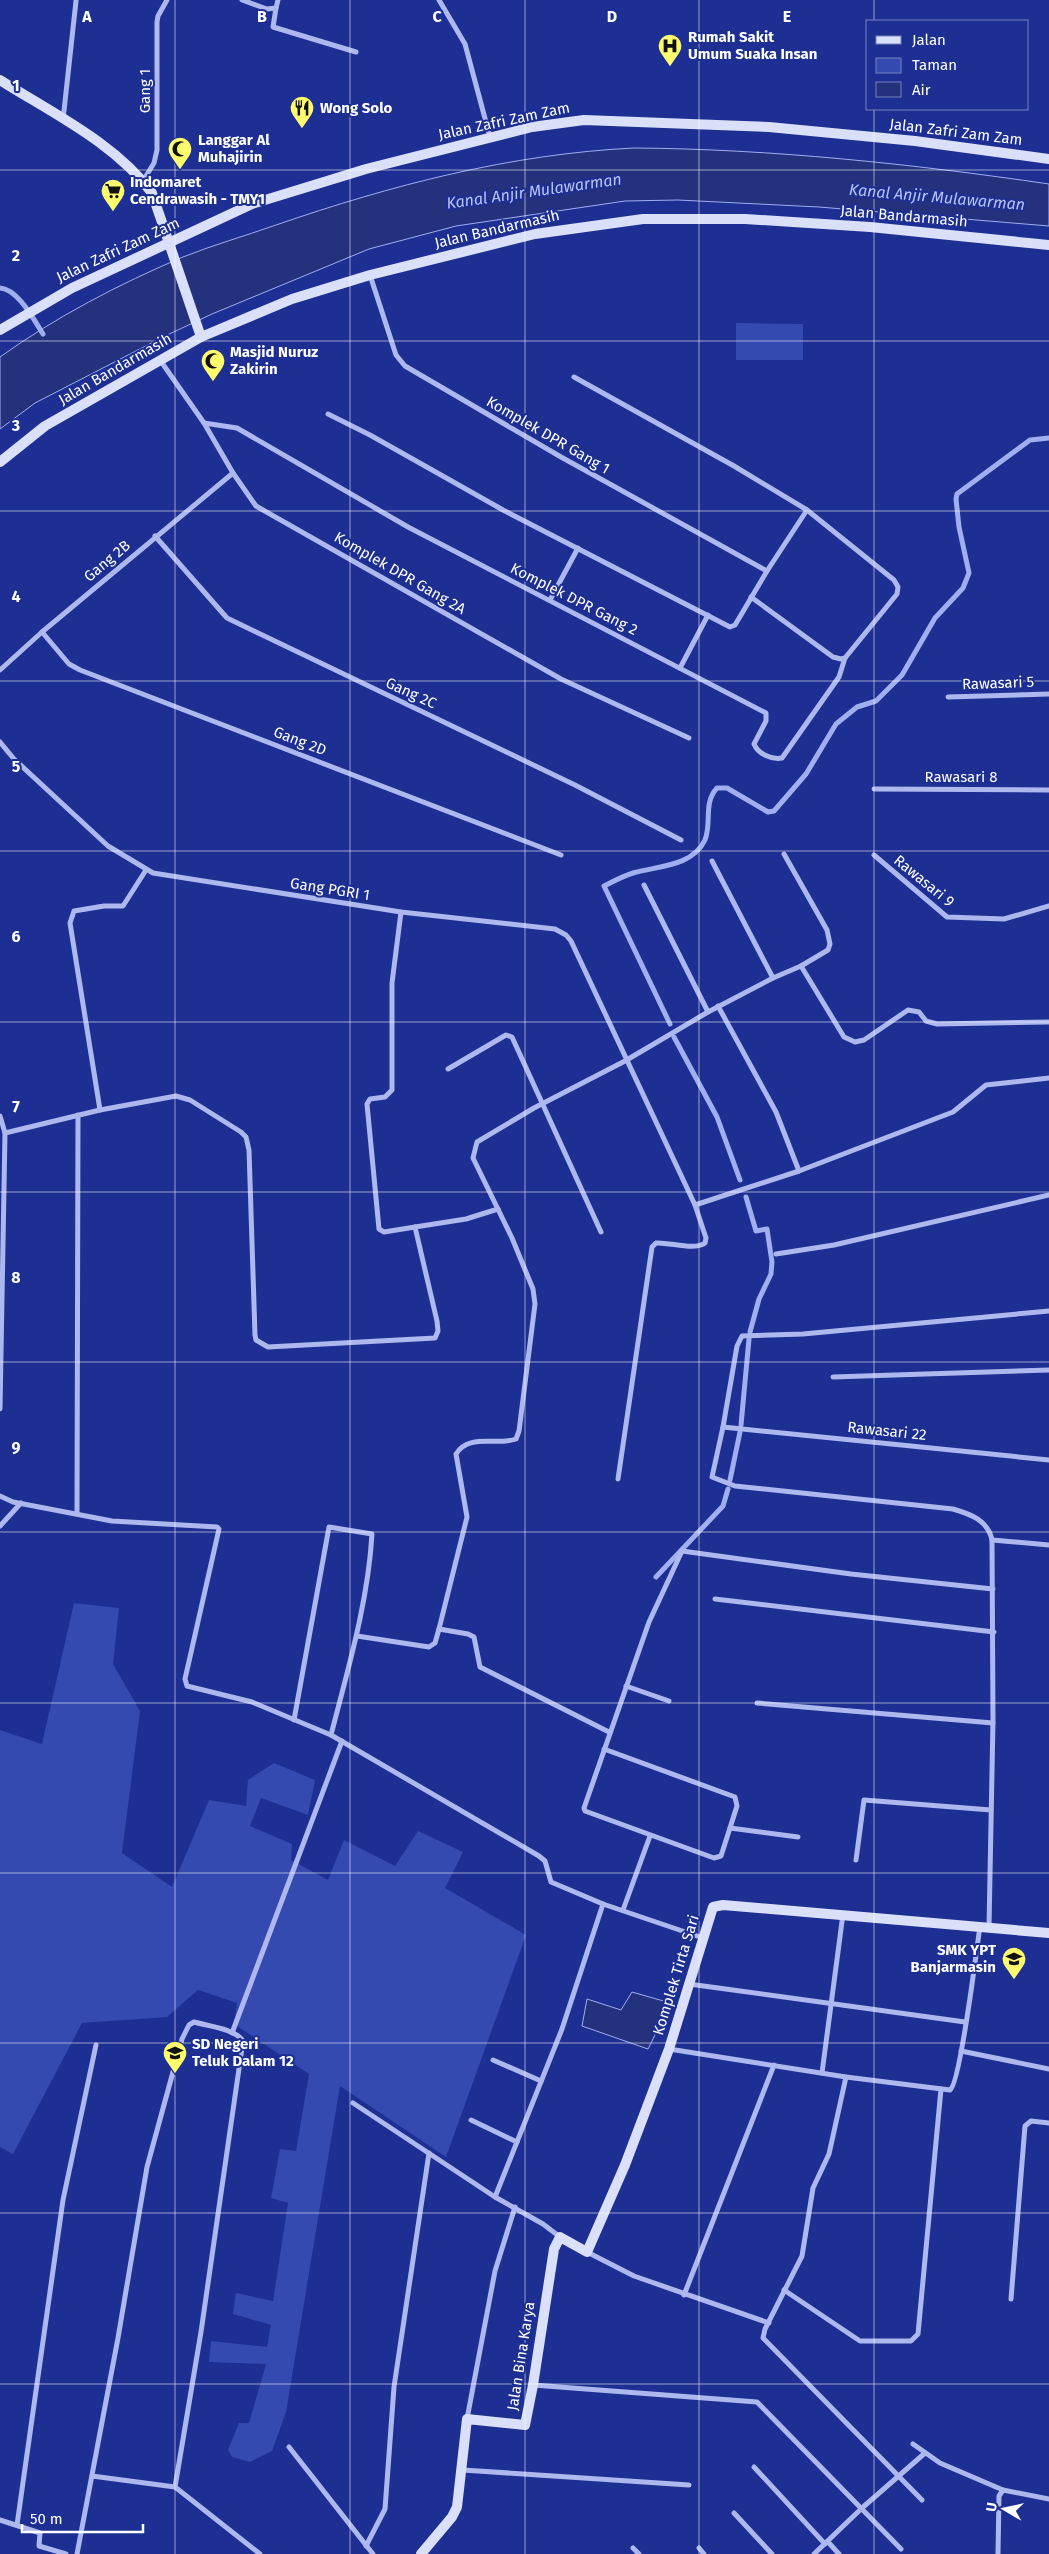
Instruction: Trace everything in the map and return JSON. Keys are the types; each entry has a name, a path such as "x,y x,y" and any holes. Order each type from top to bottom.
{"street":[{"name":"Gang 1","path":"144,182 156,156 157,22 158,16 168,0"},
{"path":"242,0 266,9 276,8"},
{"path":"278,0 273,26 356,52"},
{"path":"439,0 465,44 490,137"},
{"path":"63,120 76,1"},
{"path":"0,80 117,155 144,182 152,193 200,332"},
{"name":"Jalan Zafri Zam Zam","path":"0,330 36,307 252,204 366,169 532,128 584,120 769,127 915,140 1049,159"},
{"name":"Jalan Bandarmasih","path":"0,462 45,426 160,360 200,332 292,299 370,275 535,234 643,219 745,219 870,227 1049,245"},
{"name":"Komplek DPR Gang 1","path":"370,275 396,355 405,366 561,457 766,571"},
{"name":"Komplek DPR Gang 2A","path":"160,360 204,422 233,474 256,506 561,679 689,738"},
{"path":"574,377 734,466 807,510 894,580 898,587 897,594 845,658 841,660 834,657 751,597"},
{"path":"328,414 370,434 503,510 730,627 735,625 766,571 807,510"},
{"name":"Komplek DPR Gang 2","path":"204,422 237,428 408,527 766,713 766,721 754,744 756,749 775,760 782,758 839,677 845,658"},
{"name":"Gang 2B","path":"0,670 155,536 233,474"},
{"name":"Gang 2C","path":"155,536 227,618 575,785 681,840"},
{"path":"550,600 578,548"},
{"path":"680,668 708,616"},
{"name":"Gang 2D","path":"42,632 69,664 80,670 561,855"},
{"name":"Rawasari 5","path":"948,697 1049,694"},
{"name":"Gang PGRI 1","path":"0,742 14,759 108,846 146,870 161,876 401,912 555,929 566,935 571,941 625,1061 695,1206 706,1238 705,1243 699,1246 656,1243 650,1253 618,1479"},
{"name":"Rawasari 8","path":"874,789 1049,790"},
{"path":"356,1636 429,1647 435,1643 467,1517 456,1454 466,1445 479,1440 500,1442 516,1439 519,1431 535,1298 498,1209 474,1158 476,1142 534,1108 625,1061 718,1006 801,966 828,950 830,944 827,930 784,854"},
{"name":"Rawasari 9","path":"874,855 947,917 1004,919 1049,906"},
{"path":"712,861 773,978"},
{"path":"100,1110 70,923 71,915 74,911 91,908 123,906 146,870"},
{"path":"644,886 708,1012"},
{"path":"401,912 392,983 392,1090 385,1097 370,1099 367,1104 379,1229 384,1232 466,1219 498,1209"},
{"path":"801,966 844,1037 855,1042 864,1040 908,1010 919,1012 926,1021 937,1024 1049,1022"},
{"path":"718,1006 776,1112 799,1171"},
{"path":"448,1069 506,1035 509,1035 514,1040 545,1104 601,1232"},
{"path":"695,1206 799,1171 952,1112 986,1085 1049,1078"},
{"path":"5,1133 100,1110 183,1096 246,1137 249,1150 255,1336 256,1340 268,1347 435,1338 438,1331 415,1227"},
{"path":"77,1514 78,1115"},
{"path":"0,1116 5,1133 0,1409"},
{"path":"776,1254 834,1245 1049,1196"},
{"path":"669,2049 846,2077 950,2090 954,2086 984,1926 991,1810 994,1632 992,1540 988,1529 977,1518 953,1510 735,1486 712,1477 723,1428 736,1346 742,1336 803,1334 1049,1311"},
{"path":"833,1377 1049,1370"},
{"name":"Rawasari 22","path":"723,1428 1049,1460"},
{"path":"0,1496 21,1503 112,1521 217,1526 219,1529 185,1683 190,1688 252,1702 331,1735 539,1856 545,1861 551,1882 603,1904 703,1938"},
{"path":"0,1526 21,1503"},
{"path":"294,1720 329,1527 372,1534 370,1561 356,1636 331,1735"},
{"path":"992,1540 1049,1545"},
{"path":"604,1750 735,1797 737,1806 721,1856 717,1858 650,1836 585,1811 585,1803 609,1732 649,1622 682,1551 851,1574 993,1589"},
{"path":"715,1599 994,1632"},
{"path":"439,1629 468,1634 474,1637 480,1667 609,1732"},
{"path":"626,1686 669,1700"},
{"path":"757,1703 993,1723"},
{"path":"232,2033 342,1741"},
{"path":"856,1860 864,1800 991,1810"},
{"path":"730,1828 798,1837"},
{"path":"623,1910 650,1836"},
{"path":"495,2197 562,2029 603,1904"},
{"name":"Komplek Tirta Sari","path":"586,2252 625,2165 669,2049 713,1907 843,1914 1049,1933"},
{"path":"822,2072 843,1914"},
{"path":"689,1984 965,2022"},
{"path":"77,2554 118,2338 147,2167 182,2039 189,2025 194,2022 232,2033 243,2041 201,2332 175,2487"},
{"path":"17,2525 63,2200 96,2045"},
{"path":"961,2052 1049,2069"},
{"path":"494,2060 541,2081"},
{"path":"684,2294 774,2065"},
{"path":"846,2077 829,2154 813,2188 802,2256 784,2290 763,2338 922,2500"},
{"path":"784,2290 860,2341 911,2341 915,2338 918,2334 941,2089"},
{"path":"353,2103 495,2197 586,2252 634,2276 769,2323"},
{"path":"471,2120 517,2142"},
{"path":"1011,2299 1025,2126 1032,2120 1049,2123"},
{"path":"366,2546 385,2510 394,2387 429,2153"},
{"path":"421,2554 455,2512 463,2470 467,2420 495,2271 514,2207"},
{"name":"Jalan Bina Karya","path":"467,2420 525,2425 533,2385 551,2259 560,2237"},
{"path":"533,2385 757,2402 901,2549"},
{"path":"913,2444 940,2464 1003,2490 1049,2499"},
{"path":"289,2447 373,2554"},
{"path":"814,2554 862,2508 925,2453"},
{"path":"754,2467 826,2543 839,2554"},
{"path":"463,2470 689,2485"},
{"path":"92,2476 175,2487 260,2554"},
{"path":"998,2554 999,2496 1003,2490"},
{"path":"734,2513 772,2554"},
{"path":"0,2520 40,2533 39,2546 66,2554"},
{"path":"634,2548 639,2554"},
{"path":"699,2548 704,2554"}],"green space":[{"path":"736,323 803,324 803,360 736,360"},
{"path":"74,1603 119,1608 113,1664 140,1711 122,1853 172,1887 209,1800 246,1806 248,1780 274,1763 315,1780 308,1815 261,1798 250,1826 292,1844 291,1860 328,1880 344,1840 395,1866 418,1831 463,1852 445,1888 526,1935 446,2157 340,2086 286,2412 272,2451 250,2462 232,2457 228,2450 239,2423 249,2423 266,2364 209,2362 211,2341 267,2347 271,2325 233,2314 236,2293 273,2301 288,2203 271,2198 280,2149 296,2151 309,2074 234,2024 237,2003 198,1990 167,2017 82,2023 13,2154 0,2147 0,1730 42,1744"}],"water":[{"name":"Kanal Anjir Mulawarman","path":"634,148 738,151 842,159 946,170 1049,184 1049,226 819,207 678,200 625,201 456,226 369,249 212,314 35,403 0,429 0,357 43,328 112,290 159,267 206,248 320,210 408,185 497,164 588,151"},
{"path":"632,1992 667,2002 659,2027 648,2049 582,2026 587,1999 621,2010"}],"waterway":[{"path":"0,288 7,290 19,299 43,334"},
{"path":"670,1024 604,886 629,874 673,864 692,856 705,840 710,800 717,788 727,788 768,812 774,811 806,774 836,724 857,707 876,701 902,675 935,618 963,588 969,573 959,527 957,494 1030,440 1049,438"},
{"path":"674,1037 717,1117 740,1180"},
{"path":"746,1197 756,1231 767,1229 772,1262 771,1274 759,1299 750,1332"},
{"path":"741,1425 749,1339"},
{"path":"730,1480 740,1432"},
{"path":"656,1577 723,1506 728,1489"}],"place":[{"name":"Rumah Sakit Umum Suaka Insan","path":"670,67"},
{"name":"Wong Solo","path":"302,129"},
{"name":"Langgar Al Muhajirin","path":"180,170"},
{"name":"Indomaret Cendrawasih - TMY1","path":"113,212"},
{"name":"Masjid Nuruz Zakirin","path":"213,382"},
{"name":"SMK YPT Banjarmasin","path":"1014,1980"},
{"name":"SD Negeri Teluk Dalam 12","path":"175,2074"}]}
